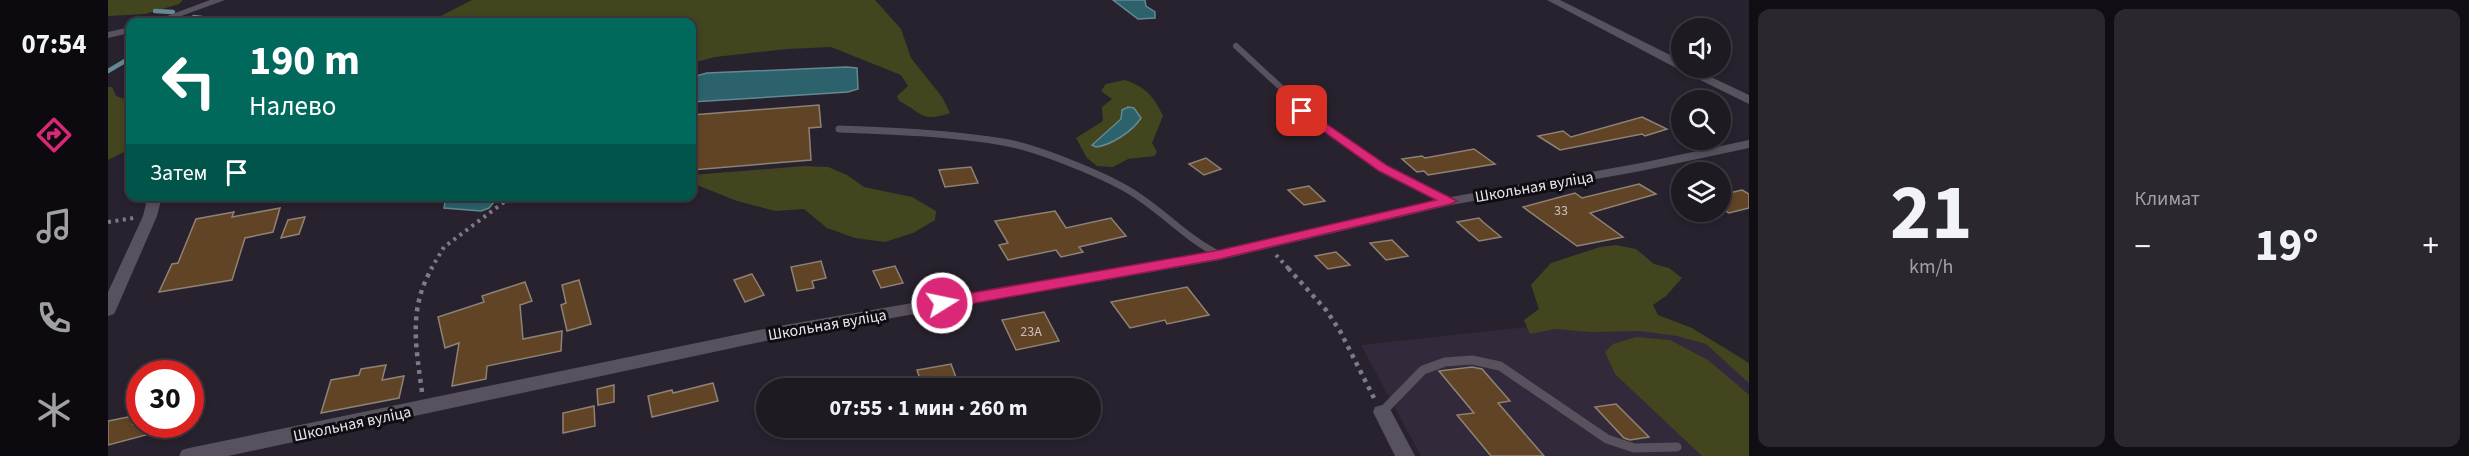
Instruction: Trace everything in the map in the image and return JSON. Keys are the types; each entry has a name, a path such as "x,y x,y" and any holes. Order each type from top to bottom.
{"street":[{"path":"168,18 220,0"},
{"path":"1552,0 1671,61"},
{"path":"108,35 126,31"},
{"path":"1705,78 1749,100"},
{"name":"Школьная вуліца","path":"189,456 779,332 1220,255 1451,201 1641,167 1749,144"},
{"path":"108,310 150,216 153,201"},
{"path":"1382,412 1405,456"}],"lane":[{"path":"1236,46 1302,111 1353,149 1429,193 1451,201"},
{"path":"839,129 927,133 1006,142 1063,161 1122,186 1155,206 1199,245 1220,255"},
{"path":"1382,412 1423,370 1445,363 1472,360 1500,366 1607,439 1634,448 1677,447"}],"path":[{"path":"424,408 414,333 421,286 444,247 505,201"},
{"path":"108,222 150,216"},
{"path":"1266,243 1326,310 1340,331 1382,412"}],"shaded area":[{"path":"1575,322 1691,330 1749,379 1749,456 1421,456 1361,345"}],"green space":[{"path":"108,0 183,0 179,4 145,14 108,16"},
{"path":"472,0 875,0 901,29 911,58 942,97 950,113 927,117 918,113 899,101 897,96 908,86 901,75 831,47 787,49 715,57 696,62 696,18 437,18"},
{"path":"1125,80 1148,93 1163,116 1152,143 1157,152 1154,156 1128,159 1113,167 1097,166 1087,158 1076,138 1103,121 1102,107 1112,99 1101,91 1106,84"},
{"path":"108,87 112,87 116,96 126,100 126,151 108,160"},
{"path":"804,166 828,167 847,175 864,187 912,197 936,211 935,220 913,233 885,242 855,238 827,228 804,209 775,211 737,201 696,185 696,175"},
{"path":"1616,245 1636,249 1654,264 1669,268 1682,278 1666,296 1653,305 1658,315 1692,328 1749,363 1749,383 1706,344 1677,336 1640,331 1591,332 1555,329 1530,334 1524,320 1539,309 1531,285 1551,263 1600,247"},
{"path":"1636,337 1670,340 1708,360 1749,395 1749,456 1702,456 1615,374 1605,352 1613,344"}],"water":[{"path":"1113,0 1145,0 1146,6 1155,12 1155,18 1138,19"},
{"path":"857,68 858,89 848,92 696,102 696,76 707,73"},
{"path":"1128,107 1134,108 1141,118 1137,123 1114,141 1102,146 1092,145 1121,119 1122,110"},
{"path":"495,201 489,208 481,211 444,208 445,202"}],"building":[{"path":"819,105 821,127 809,128 811,160 696,170 696,115"},
{"path":"1642,117 1667,129 1645,136 1642,134 1560,150 1538,136 1563,131 1571,137"},
{"path":"1474,149 1495,164 1428,175 1424,171 1417,172 1402,159 1422,156 1425,158"},
{"path":"1206,158 1221,169 1204,175 1189,164"},
{"path":"971,167 978,183 945,187 939,170"},
{"path":"1639,184 1656,194 1590,213 1623,237 1577,246 1523,207 1575,193 1582,198"},
{"path":"1309,186 1325,201 1304,205 1288,190"},
{"path":"1742,190 1749,194 1749,208 1731,212 1731,192"},
{"path":"280,208 273,232 245,238 232,280 159,292 172,264 178,263 196,219 234,212 232,217"},
{"path":"1055,211 1066,228 1111,218 1126,236 1079,247 1083,252 1061,257 1056,250 1008,260 999,245 1008,243 995,221"},
{"path":"305,217 299,234 281,238 288,220"},
{"path":"1479,218 1501,237 1479,241 1457,222"},
{"path":"1392,240 1408,256 1386,260 1370,243"},
{"path":"1336,252 1350,265 1328,269 1315,256"},
{"path":"821,261 826,278 812,281 814,288 797,291 791,267"},
{"path":"895,266 903,283 881,288 873,271"},
{"path":"752,274 764,295 745,302 734,280"},
{"path":"579,280 591,324 567,331 561,305 566,303 562,285"},
{"path":"525,282 532,301 520,305 523,339 562,331 561,351 487,366 486,379 452,386 459,343 445,348 438,317 484,302 482,296"},
{"path":"1187,287 1209,315 1167,324 1165,320 1130,328 1111,302"},
{"path":"1044,312 1059,341 1016,350 1002,320"},
{"path":"951,364 956,378 920,378 917,370"},
{"path":"386,365 382,380 404,376 399,398 321,413 331,380 359,375 361,369"},
{"path":"1472,367 1482,369 1510,401 1498,403 1544,456 1491,456 1457,415 1474,413 1439,371"},
{"path":"713,383 718,401 652,417 648,396 672,390 673,393"},
{"path":"614,385 614,402 598,405 597,389"},
{"path":"1616,404 1649,437 1630,440 1624,438 1595,407"},
{"path":"594,406 595,426 563,433 563,413"},
{"path":"126,417 126,438 134,438 108,445 108,421"}],"waterway":[{"path":"155,11 173,12"},
{"path":"194,17 202,18"},
{"path":"108,71 126,60"}],"route":[{"path":"942,303 1220,255 1451,201 1429,193 1383,168 1302,111"}]}
